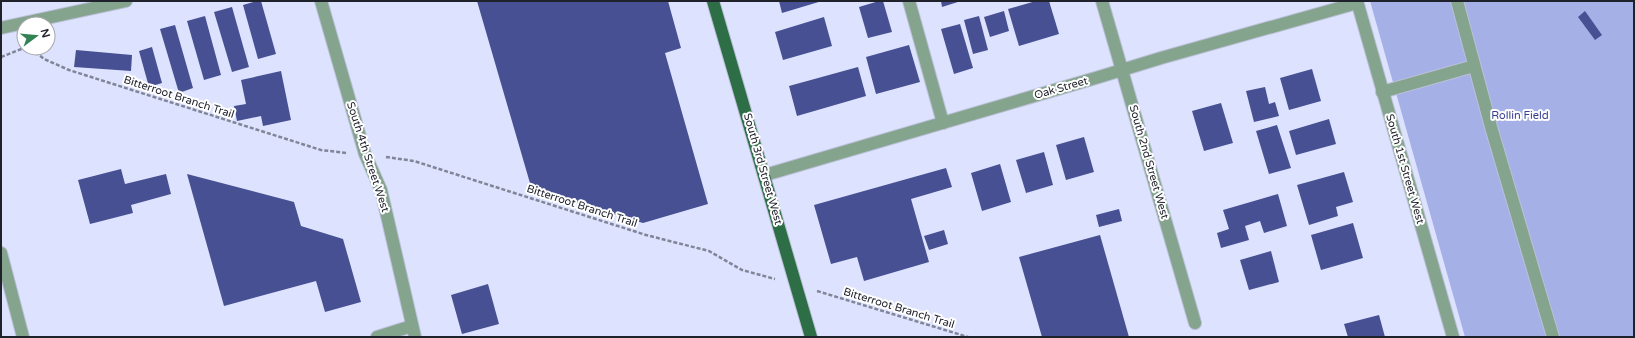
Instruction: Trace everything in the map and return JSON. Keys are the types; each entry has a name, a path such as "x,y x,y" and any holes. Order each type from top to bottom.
{"main road":[{"name":"South 3rd Street West","path":"714,1 811,337"}],"street":[{"path":"1,28 126,1"},
{"name":"South 4th Street West","path":"321,1 365,154 381,190 414,332"},
{"path":"909,1 943,123"},
{"name":"South 2nd Street West","path":"1102,1 1195,323"},
{"path":"1457,1 1491,127 1553,337"},
{"name":"Oak Street","path":"765,175 1357,2"},
{"name":"South 1st Street West","path":"1357,2 1453,337"},
{"path":"1382,92 1474,66"},
{"path":"1,253 23,337"},
{"path":"377,337 414,332"}],"path":[{"path":"1,57 16,51"},
{"name":"Bitterroot Branch Trail","path":"40,56 69,70 327,151"},
{"name":"Bitterroot Branch Trail","path":"404,159 646,235 709,251 742,270 753,272"},
{"name":"Bitterroot Branch Trail","path":"826,294 968,337"}],"green space":[{"name":"Rollin Field","path":"1370,1 1634,1 1634,337 1465,337"}],"building":[{"path":"261,1 276,54 258,59 243,5"},
{"path":"477,1 668,1 681,48 665,53 708,204 643,223 532,190"},
{"path":"779,1 822,1 782,13"},
{"path":"883,1 892,32 868,38 859,7"},
{"path":"941,1 961,1 942,7"},
{"path":"1036,1 1049,1 1059,34 1019,46 1008,9"},
{"path":"232,7 249,67 232,72 214,12"},
{"path":"1004,11 1009,31 990,37 984,17"},
{"path":"1585,11 1602,35 1595,40 1578,17"},
{"path":"205,16 221,75 204,80 187,21"},
{"path":"979,16 988,50 973,54 964,20"},
{"path":"824,17 832,46 783,60 775,32"},
{"path":"960,24 973,68 954,74 941,29"},
{"path":"175,25 193,88 179,93 160,29"},
{"path":"909,45 920,82 876,94 866,57"},
{"path":"152,47 162,83 149,87 139,51"},
{"path":"76,50 132,55 131,71 74,67"},
{"path":"858,67 866,96 797,116 789,86"},
{"path":"1312,69 1321,101 1289,110 1280,78"},
{"path":"281,71 291,120 263,126 261,116 237,121 234,106 246,104 241,80"},
{"path":"1265,87 1269,104 1275,102 1279,116 1254,122 1246,91"},
{"path":"1221,103 1233,143 1204,151 1192,111"},
{"path":"1329,119 1336,144 1296,155 1289,131"},
{"path":"1277,125 1291,168 1269,174 1256,131"},
{"path":"1084,137 1094,172 1066,180 1056,145"},
{"path":"1044,152 1053,185 1026,193 1016,160"},
{"path":"1000,164 1011,202 982,211 971,173"},
{"path":"946,168 952,187 911,199 929,262 864,281 857,257 831,264 814,205"},
{"path":"121,169 125,184 166,174 171,194 131,205 133,213 90,224 78,180"},
{"path":"1344,172 1353,202 1336,207 1338,216 1309,225 1297,185"},
{"path":"187,174 294,202 301,226 343,239 361,302 325,312 316,281 224,306"},
{"path":"1278,194 1287,226 1264,233 1260,221 1245,226 1249,240 1221,248 1217,233 1229,229 1223,210"},
{"path":"1119,209 1122,221 1099,227 1096,215"},
{"path":"1353,223 1363,258 1321,270 1311,235"},
{"path":"944,230 948,244 929,250 924,236"},
{"path":"1100,235 1129,337 1042,337 1019,257"},
{"path":"1271,251 1279,282 1249,290 1240,260"},
{"path":"488,284 499,324 462,334 451,295"},
{"path":"1379,315 1385,337 1348,337 1344,324"}]}
